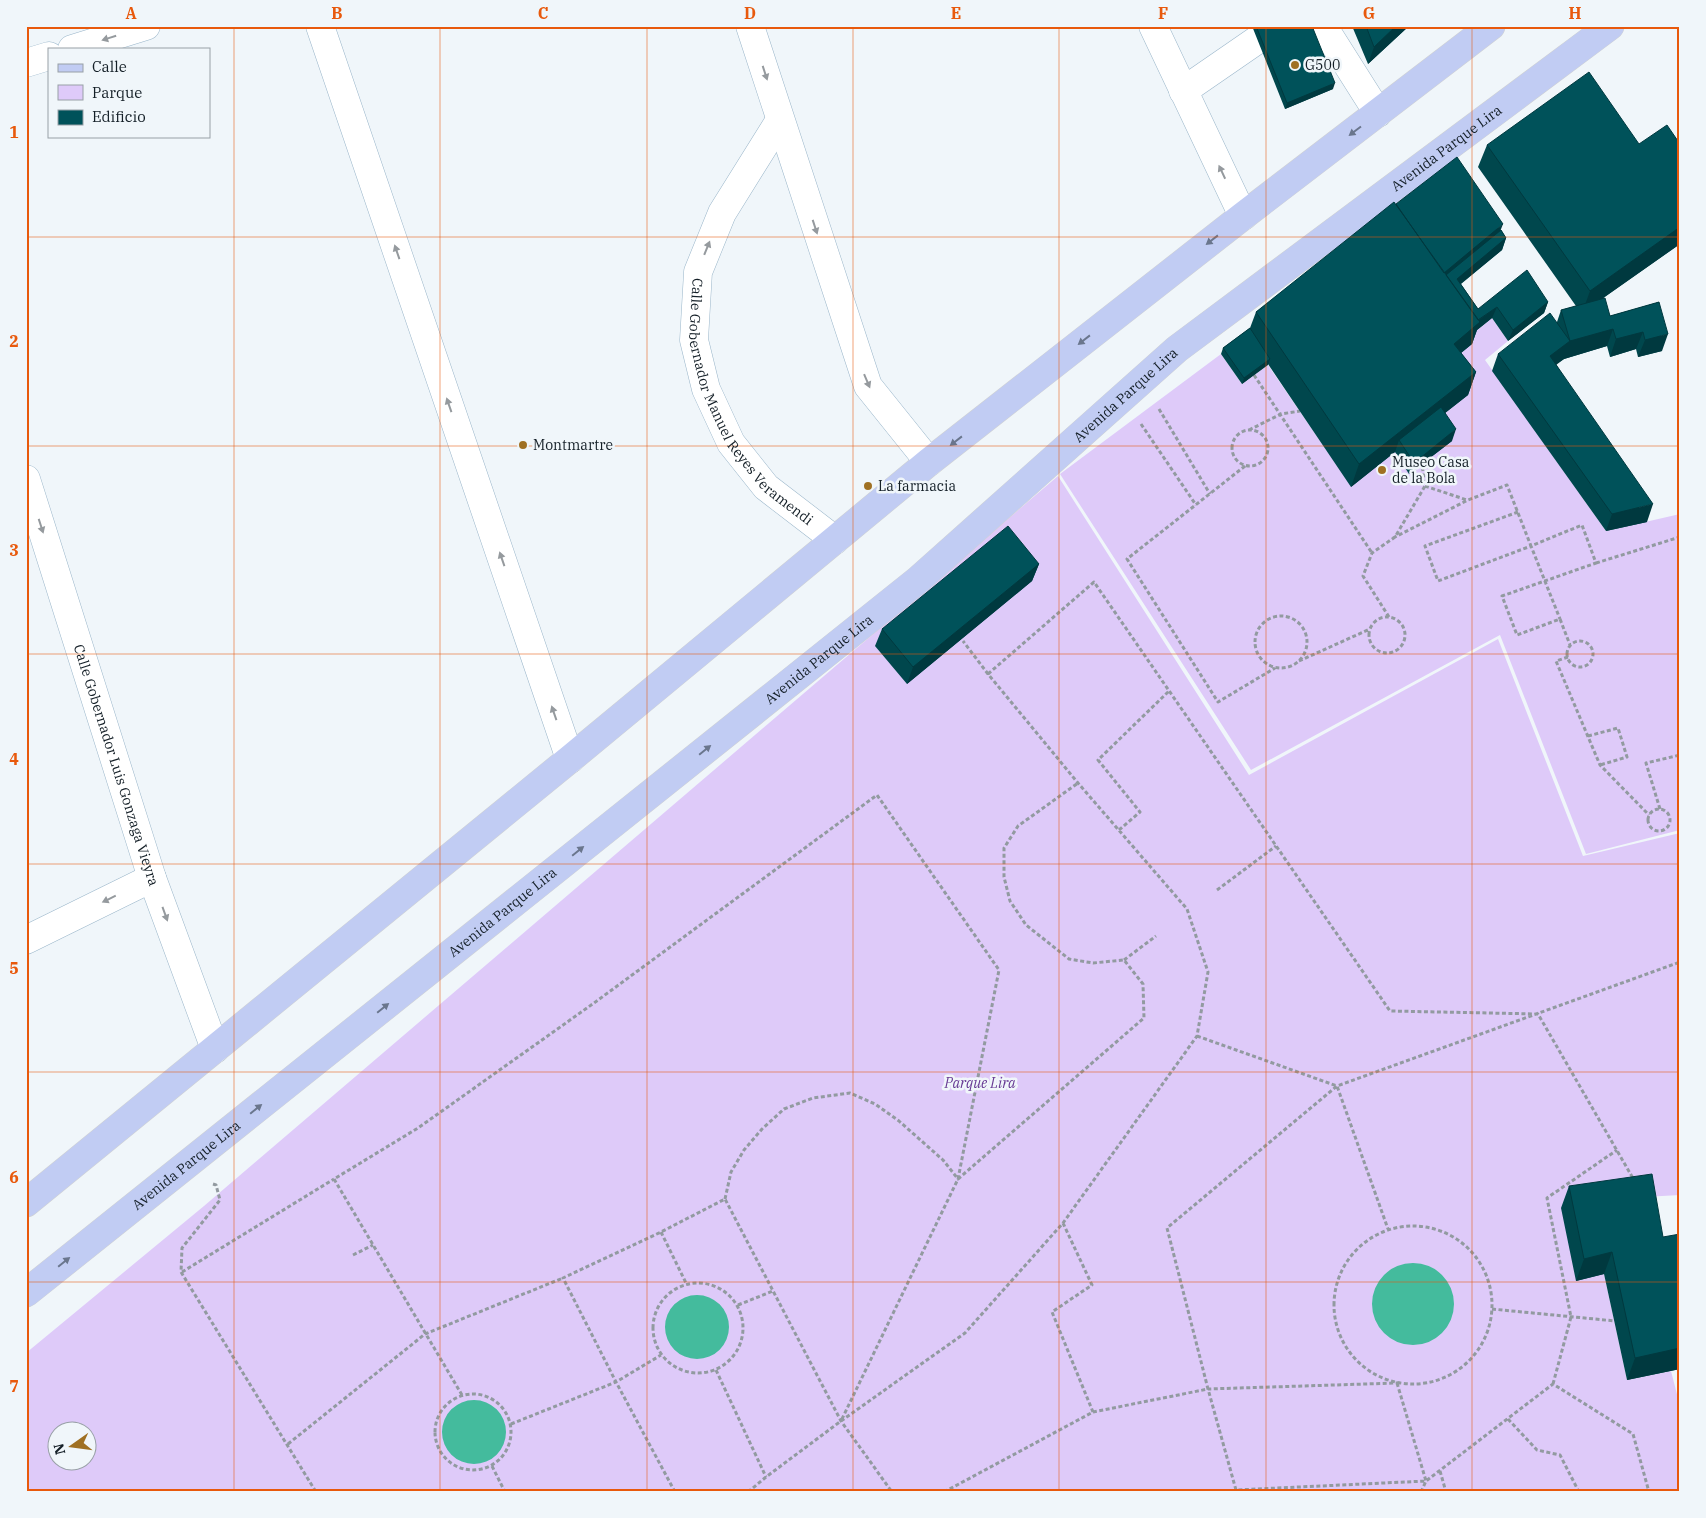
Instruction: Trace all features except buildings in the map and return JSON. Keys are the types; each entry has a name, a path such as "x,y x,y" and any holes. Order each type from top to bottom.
{"main road":[{"path":"1436,70 1464,26"},
{"path":"26,1203 570,759 929,462 1243,216 1492,26"},
{"name":"Avenida Parque Lira","path":"26,1293 918,580 1177,349 1610,26"}],"street":[{"path":"75,48 146,26"},
{"path":"320,26 570,759"},
{"path":"750,26 868,386 929,462"},
{"path":"1153,26 1243,216"},
{"path":"1323,26 1378,113"},
{"path":"1184,90 1257,40"},
{"path":"26,63 48,56"},
{"name":"Calle Gobernador Manuel Reyes Veramendi","path":"780,120 722,213 698,272 694,340 706,389 731,443 766,487 835,540"},
{"name":"Calle Gobernador Luis Gonzaga Vieyra","path":"26,480 152,878 215,1049"},
{"path":"26,940 152,878"}],"path":[{"path":"1254,375 1372,553"},
{"path":"1152,412 1158,407 1210,494"},
{"path":"1246,466 1235,458 1233,453 1233,441 1237,436 1281,414 1300,411"},
{"path":"1139,421 1196,505"},
{"path":"1248,430 1263,436 1268,446 1261,462 1246,466 1127,559 1218,702 1275,668"},
{"path":"1393,538 1425,486 1422,464"},
{"path":"1388,617 1377,619 1368,635 1376,650 1388,653 1398,649 1404,639 1403,627 1399,622 1388,617 1363,576 1372,553 1393,538 1468,500 1507,485 1570,645 1568,657 1572,664 1579,667 1588,665 1593,658 1593,649 1586,642 1578,641 1570,645"},
{"path":"1425,486 1468,500"},
{"path":"1518,512 1425,546 1438,580 1582,525 1596,563"},
{"path":"1560,618 1517,635 1502,596 1596,563 1680,537"},
{"path":"988,674 1094,582 1390,1011 1538,1014"},
{"path":"1298,662 1304,655 1307,647 1304,629 1291,618 1282,616 1266,621 1256,634 1254,643 1256,651 1260,659 1266,664 1283,669 1370,629"},
{"path":"748,1492 841,1420 965,1333 1063,1223 1197,1036 1208,972 1186,909 1078,783 963,641"},
{"path":"1568,657 1556,661 1600,765 1649,815"},
{"path":"1119,830 1140,812 1098,760 1169,690"},
{"path":"1588,736 1618,728 1627,757 1600,765"},
{"path":"1660,808 1653,810 1648,819 1649,826 1656,830 1664,830 1669,825 1670,817 1660,808 1646,763 1680,755"},
{"path":"1078,783 1018,826 1004,848 1004,877 1010,901 1026,925 1069,959 1093,963 1124,960 1156,936"},
{"path":"181,1272 426,1123 594,1003 877,795 999,970 958,1179 841,1420"},
{"path":"1217,890 1276,846"},
{"path":"958,1179 1144,1018 1143,984 1124,960"},
{"path":"1426,1481 1236,1490 1167,1228 1337,1086 1680,962"},
{"path":"1538,1014 1635,1181"},
{"path":"1197,1036 1337,1086"},
{"path":"1337,1086 1388,1229"},
{"path":"892,1492 841,1420 725,1199 731,1172 744,1150 762,1129 784,1109 813,1098 850,1094 875,1104 899,1121 943,1160 958,1179"},
{"path":"1421,1492 1426,1481 1553,1384 1571,1317 1546,1198 1617,1150"},
{"path":"334,1179 462,1395"},
{"path":"209,1184 216,1185 220,1200 182,1248 181,1272 316,1492"},
{"path":"288,1444 425,1334 563,1278 725,1199"},
{"path":"1063,1223 1092,1285 1052,1312 1092,1412"},
{"path":"944,1492 1092,1412 1208,1389 1397,1383 1424,1384 1450,1376 1472,1359 1486,1336 1492,1309 1489,1282 1477,1259 1460,1241 1438,1230 1413,1226 1388,1229 1366,1241 1348,1259 1337,1281 1333,1306 1338,1331 1351,1355 1371,1373 1397,1383"},
{"path":"660,1232 686,1283"},
{"path":"353,1255 373,1244"},
{"path":"563,1278 675,1492"},
{"path":"701,1282 716,1286 728,1294 738,1305 743,1335 738,1350 728,1362 716,1370 701,1373 686,1372 672,1365 661,1355 655,1342 653,1327 655,1312 662,1299 673,1289 686,1283 701,1282"},
{"path":"738,1305 773,1291"},
{"path":"1492,1309 1614,1321"},
{"path":"511,1424 616,1382 661,1355"},
{"path":"716,1370 766,1477"},
{"path":"1397,1383 1426,1481"},
{"path":"1553,1384 1633,1434 1649,1492"},
{"path":"475,1393 488,1396 506,1412 511,1424 512,1436 502,1458 492,1466 481,1470 468,1471 457,1467 447,1460 439,1449 435,1436 436,1423 441,1411 450,1401 462,1395 475,1393"},
{"path":"1508,1419 1537,1450 1560,1454 1579,1492"},
{"path":"492,1466 505,1492"},
{"path":"1440,1471 1446,1492"}],"green space":[{"path":"1492,318 1508,341 1485,360 1606,531 1680,514 1680,830 1586,854 1500,635 1251,770 1060,474 1221,354 1242,384 1268,365 1351,486 1395,452 1410,474 1437,419 1445,366 1471,344 1467,338"},
{"name":"Parque Lira","path":"1058,476 1249,775 1498,639 1583,856 1680,833 1680,986 1677,987 1680,1024 1680,1195 1644,1197 1604,1274 1627,1380 1671,1371 1680,1406 1680,1492 26,1492 26,1353 204,1206"}],"shaded area":[{"path":"1405,1263 1421,1263 1436,1269 1448,1281 1454,1296 1454,1312 1448,1327 1436,1339 1421,1345 1405,1345 1390,1339 1378,1327 1372,1312 1372,1296 1378,1281 1390,1269"},
{"path":"697,1295 709,1297 720,1304 727,1315 729,1327 727,1339 720,1350 709,1357 697,1359 685,1357 674,1350 667,1339 665,1327 667,1315 674,1304 685,1297"},
{"path":"474,1400 492,1405 497,1409 501,1414 506,1432 501,1450 497,1455 492,1459 474,1464 456,1459 451,1455 447,1450 442,1432 447,1414 451,1409 456,1405"}],"place":[{"name":"G500","path":"1295,65"},
{"name":"Montmartre","path":"523,445"},
{"name":"Museo Casa de la Bola","path":"1382,470"},
{"name":"La farmacia","path":"868,486"}]}
